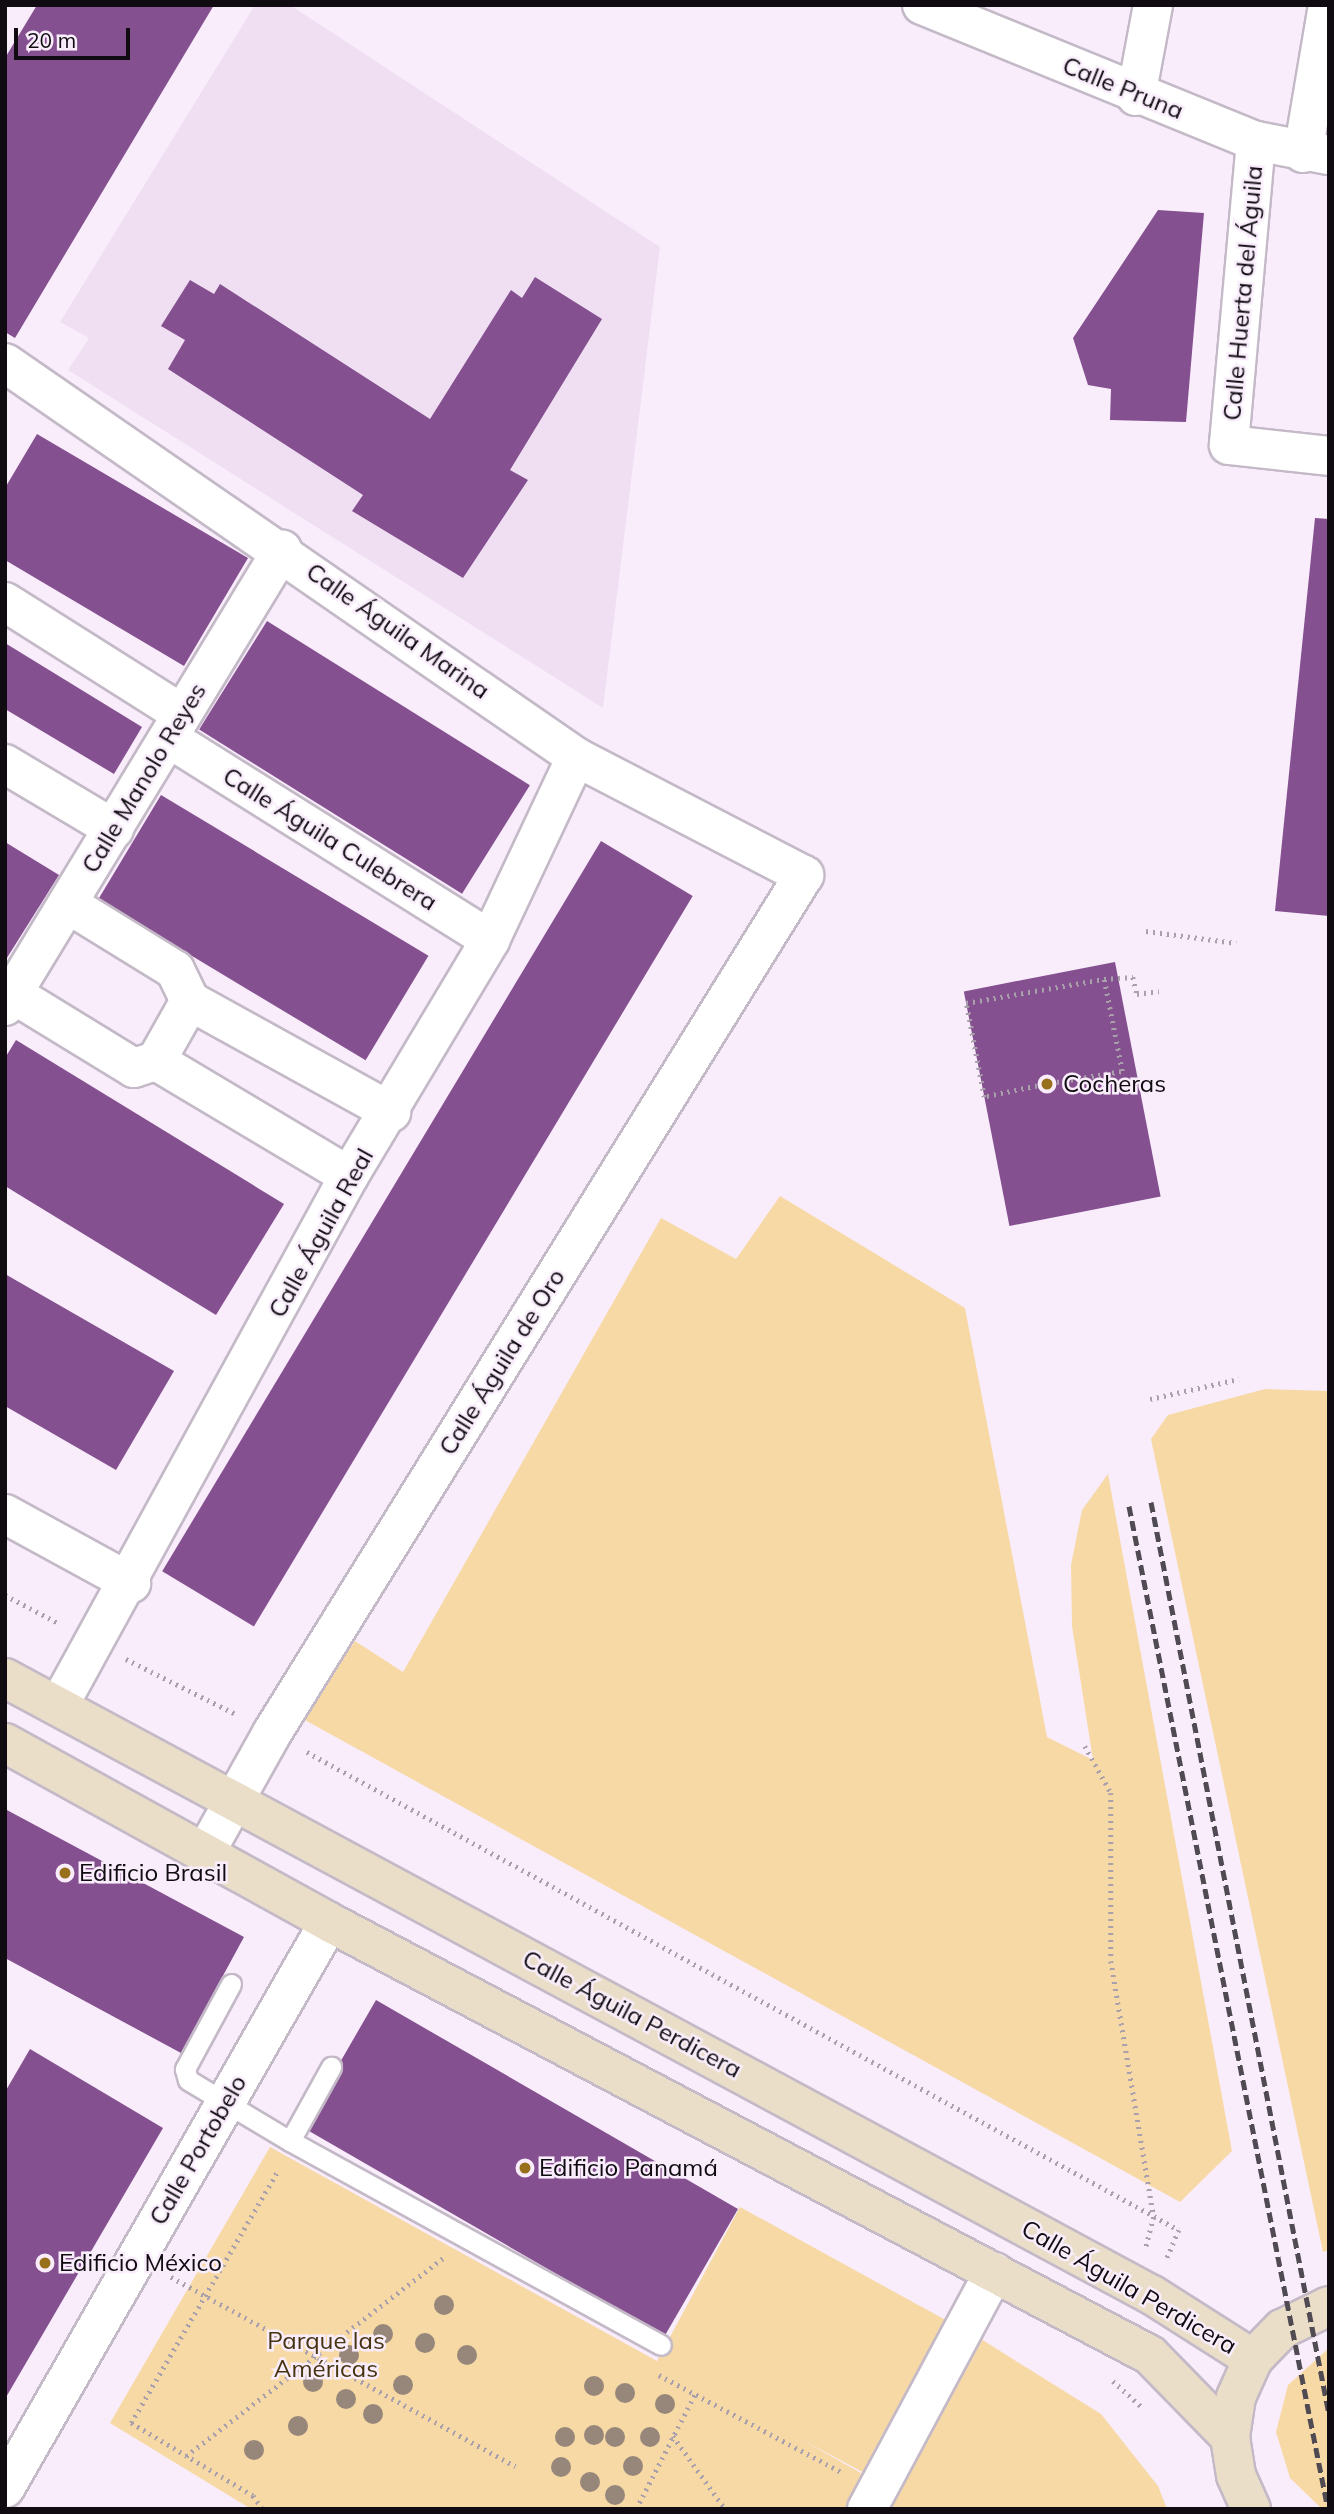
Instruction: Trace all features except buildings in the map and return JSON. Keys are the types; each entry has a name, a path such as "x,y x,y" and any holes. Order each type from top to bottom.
{"street":[{"name":"Calle Pruna","path":"922,5 1136,96 1256,141 1316,154"},
{"path":"1136,96 1153,5"},
{"path":"1316,154 1328,5"},
{"name":"Calle Huerta del Águila","path":"1256,141 1229,446 1329,456"},
{"name":"Calle Águila Marina","path":"5,363 282,550 576,757 804,875"},
{"name":"Calle Manolo Reyes","path":"8,996 68,904 282,550"},
{"name":"Calle Águila Culebrera","path":"5,602 176,727 490,940"},
{"name":"Calle Águila Real","path":"59,1705 131,1583 349,1176 391,1112 490,940 576,757"},
{"path":"5,764 114,829"},
{"name":"Calle Águila de Oro","path":"205,1853 235,1799 804,875"},
{"path":"68,904 175,970 190,1000 391,1112"},
{"path":"8,996 134,1068 156,1061 190,1000"},
{"path":"156,1061 349,1176"},
{"path":"5,1514 131,1583"},
{"name":"Calle Águila Perdicera","path":"5,1678 235,1799 1152,2295 1253,2359"},
{"name":"Calle Águila Perdicera","path":"5,1743 329,1922 1150,2355 1230,2437"},
{"name":"Calle Portobelo","path":"5,2488 329,1922"},
{"path":"867,2509 995,2272"},
{"path":"1251,2509 1236,2475 1230,2437 1236,2397 1253,2359 1282,2329 1329,2306"}],"lane":[{"path":"232,1984 185,2069 188,2080 224,2105 661,2345"},
{"path":"290,2141 331,2067"}],"path":[{"path":"1146,931 1236,943"},
{"path":"1037,1086 984,1097 966,1003 1104,979 1133,977 1137,994 1158,992"},
{"path":"1057,1082 1122,1071 1104,979"},
{"path":"1150,1399 1239,1379"},
{"path":"5,1595 59,1624"},
{"path":"117,1654 245,1718"},
{"path":"1085,1746 1111,1793 1115,2009 1154,2217 1142,2259"},
{"path":"297,1747 1179,2230 1162,2270"},
{"path":"262,2509 253,2496 131,2423 276,2169"},
{"path":"136,2258 515,2466"},
{"path":"186,2456 443,2258"},
{"path":"636,2509 695,2393"},
{"path":"673,2436 725,2509"}],"shaded area":[{"path":"255,5 290,5 660,247 603,708 68,370 89,338 60,322"}],"green space":[{"path":"780,1196 965,1308 1047,1737 1093,1760 1072,1626 1071,1565 1082,1510 1108,1474 1232,2151 1180,2202 303,1719 355,1641 403,1672 661,1218 736,1259"},
{"path":"1265,1389 1329,1391 1329,2250 1323,2252 1151,1439 1168,1415"},
{"name":"Parque las Américas","path":"270,2147 657,2361 740,2207 951,2323 868,2475 799,2438 868,2477 849,2509 251,2509 110,2423"},
{"path":"981,2339 1101,2414 1158,2486 1167,2509 891,2509"},
{"path":"1329,2348 1329,2509 1322,2509 1290,2478 1276,2432 1288,2385"}],"railway":[{"path":"1151,1502 1329,2414"},
{"path":"1129,1506 1328,2509"}],"place":[{"name":"Cocheras","path":"1047,1084"},
{"name":"Edificio Brasil","path":"65,1873"},
{"name":"Edificio Panamá","path":"525,2168"},
{"name":"Edificio México","path":"45,2263"}]}
